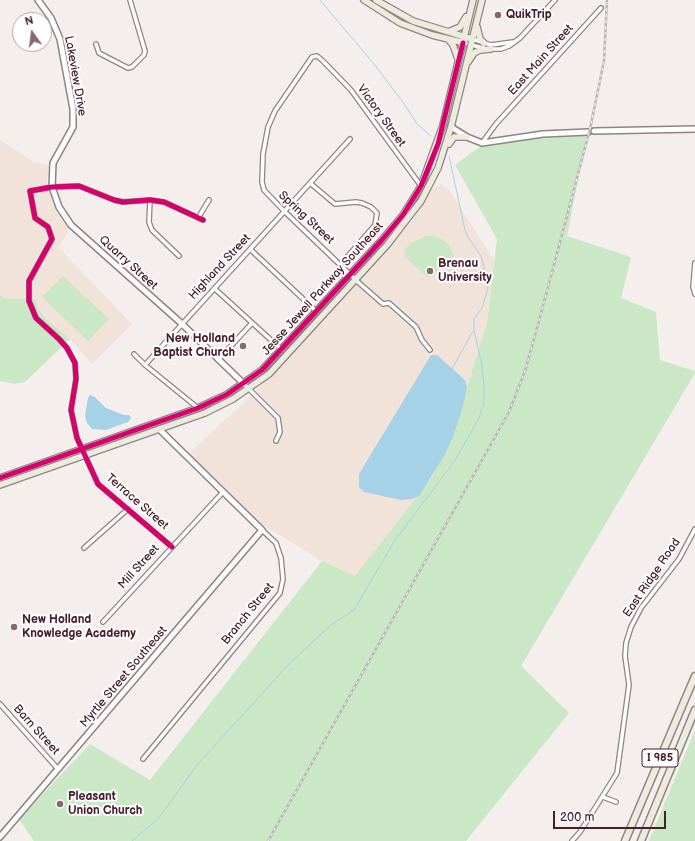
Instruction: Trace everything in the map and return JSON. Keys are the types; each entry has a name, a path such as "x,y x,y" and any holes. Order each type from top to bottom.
{"highway":[{"name":"I 985","path":"625,841 695,676"},
{"name":"I 985","path":"641,841 695,710"}],"main road":[{"path":"364,0 400,23 448,39 472,42"},
{"path":"376,0 408,19 447,32 463,40"},
{"name":"Jesse Jewell Parkway Southeast","path":"0,485 205,413 248,390 269,374 291,351 353,276 403,214 421,186 438,144 473,0"},
{"name":"Jesse Jewell Parkway Southeast","path":"0,478 198,408 226,395 244,384 262,370 410,217 429,186 442,156 451,127 482,0"},
{"path":"447,32 460,28 471,8"},
{"path":"476,24 480,37 484,43"},
{"path":"448,39 453,45 458,61"},
{"path":"466,66 474,53 480,50 491,50"},
{"path":"442,156 446,152 452,138 458,136 467,137"}],"street":[{"name":"Lakeview Drive","path":"38,0 56,29 63,51 73,109 73,127 69,137"},
{"path":"96,44 99,54 128,68 132,67 144,55 145,51 130,0"},
{"path":"472,42 491,50 501,49 520,38 555,0"},
{"name":"East Main Street","path":"482,143 496,124 601,8"},
{"path":"472,42 502,44 514,42"},
{"name":"Spring Street","path":"322,60 317,56 310,59 275,111 268,127 263,154 262,182 268,196 383,304 389,303 416,327 422,340 430,350"},
{"name":"Victory Street","path":"322,60 351,90 421,186"},
{"path":"451,127 467,137 482,143 543,134 588,132"},
{"path":"594,131 695,129"},
{"name":"Quarry Street","path":"69,137 53,163 52,187 59,208 71,225 181,323 244,384"},
{"name":"Highland Street","path":"145,365 181,323 251,250 284,211 350,139"},
{"path":"310,183 335,204 356,202 362,203 371,207 377,213 375,225 341,264"},
{"path":"52,187 79,186 107,198 123,202 150,200 164,202 203,220"},
{"name":"Terrace Street","path":"52,187 30,191 35,218 48,227 52,239 29,281 29,301 36,318 67,348 75,363 76,379 71,410 74,426 82,449 98,484 172,547"},
{"path":"150,200 150,222 152,230 179,256"},
{"path":"198,218 209,200"},
{"path":"251,250 317,312"},
{"path":"695,263 693,287 695,294"},
{"path":"215,289 282,350"},
{"path":"218,360 252,323"},
{"path":"134,354 145,365 198,408"},
{"path":"244,384 248,390 278,418 280,432 276,441"},
{"name":"Branch Street","path":"143,759 280,593 283,579 281,558 276,543 159,429"},
{"name":"Mill Street","path":"104,622 223,492"},
{"path":"84,548 128,509"},
{"name":"East Ridge Road","path":"572,841 580,832 617,773 629,685 625,656 626,642 631,627 641,608 679,559 695,529"},
{"name":"Myrtle Street Southeast","path":"0,837 262,530"},
{"name":"Barn Street","path":"0,704 58,769"},
{"path":"602,797 616,802"}],"shaded area":[{"path":"0,140 34,162 49,166 47,179 51,198 57,212 69,229 59,248 132,324 92,364 70,339 46,319 39,310 35,299 4,298 0,295"},
{"path":"441,184 450,191 494,260 487,323 469,381 433,476 355,576 322,561 249,516 184,458 254,393 364,266 368,270 415,218 431,190"}],"green space":[{"path":"588,129 567,236 631,257 621,298 656,312 660,360 695,371 695,373 521,666 569,713 466,841 34,841 19,819 90,744 150,780 322,561 355,576 433,476 469,381 487,323 497,239 455,165 489,140"},
{"path":"426,236 434,236 442,239 449,245 454,256 430,277 427,277 404,256 405,250 411,243"},
{"path":"63,276 109,319 88,341 42,297"},
{"path":"0,295 4,298 35,299 39,310 46,319 70,339 25,382 15,384 0,381"},
{"path":"695,730 695,841 649,841"}],"water":[{"path":"431,355 437,355 465,380 467,387 463,406 453,437 444,456 419,496 412,499 401,500 364,492 359,487 359,474"},
{"path":"90,395 95,397 106,408 124,415 129,415 131,418 128,422 106,430 92,429 87,423 85,416 88,398"}],"waterway":[{"path":"320,0 374,64 405,105 417,124 431,136"},
{"path":"132,841 159,818 197,765 289,664 331,625 354,610 395,540 454,462 479,418 484,402 484,386 482,366 474,330 474,319 482,308 488,288 487,279 481,256 465,230 449,156"},
{"path":"452,369 473,331"}],"railway":[{"path":"268,841 509,412 525,371 590,129 604,61 607,0"}],"cycle path":[{"path":"0,478 198,408 226,395 262,370 381,241 403,215 421,186 438,144 463,43"},
{"path":"172,547 98,484 77,438 71,410 76,379 75,363 67,348 36,318 29,301 29,281 52,239 48,227 35,218 30,191 52,187 79,186 123,202 150,200 164,202 203,220"}],"place":[{"name":"QuikTrip","path":"498,15"},
{"name":"Brenau University","path":"430,271"},
{"name":"New Holland Baptist Church","path":"243,346"},
{"name":"New Holland Knowledge Academy","path":"14,627"},
{"name":"Pleasant Union Church","path":"60,804"}]}
